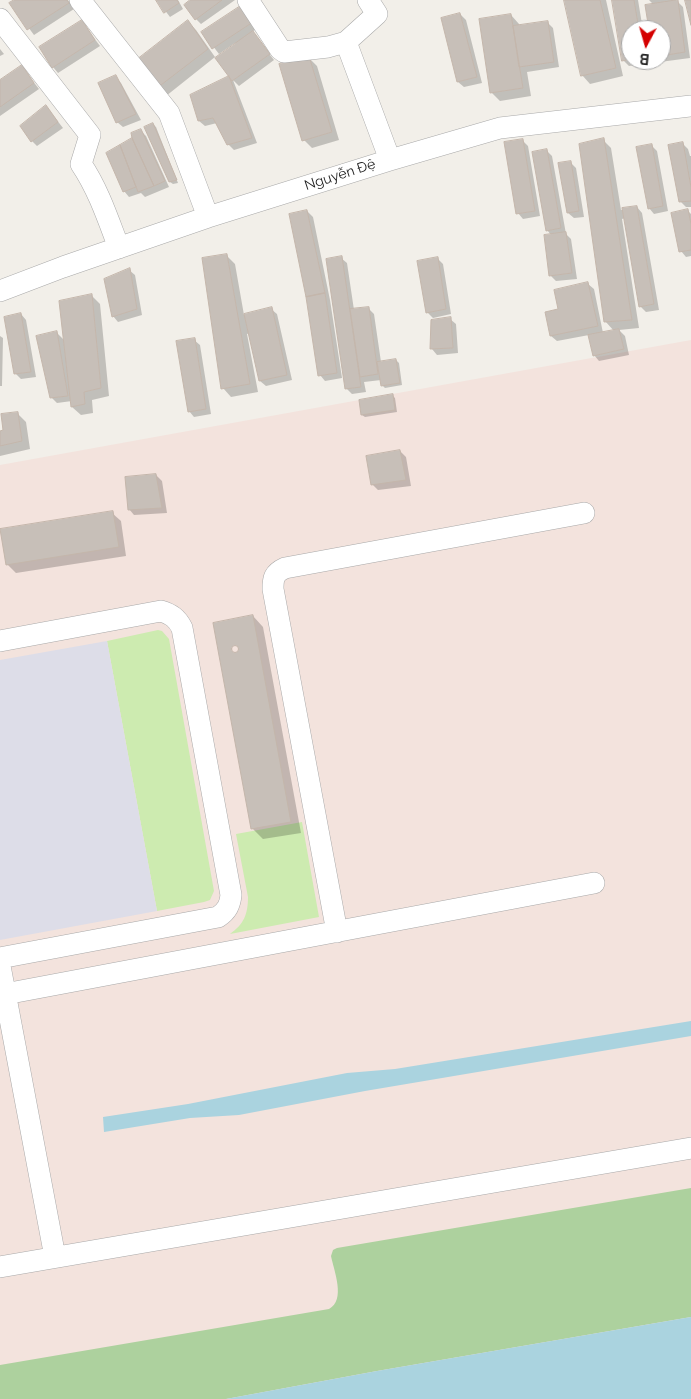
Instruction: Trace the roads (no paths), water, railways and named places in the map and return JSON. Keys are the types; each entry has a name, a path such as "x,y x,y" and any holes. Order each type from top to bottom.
{"street":[{"path":"80,0 169,113 208,217"},
{"path":"248,0 280,49 284,52 328,47 346,42 377,14 368,0"},
{"path":"0,19 90,135 81,164 106,212 119,248"},
{"path":"346,42 390,160"},
{"name":"Nguyễn Đệ","path":"0,291 208,217 500,128 691,106"},
{"path":"337,932 273,589 273,579 277,572 285,568 584,513"},
{"path":"0,641 161,611 170,614 178,620 182,628 231,895 230,904 225,913 218,917 0,958"},
{"path":"3,994 594,883"},
{"path":"0,966 3,994 55,1257"},
{"path":"0,1267 691,1148"}],"water":[{"path":"691,1021 691,1036 365,1091 239,1115 190,1118 104,1132 103,1117 188,1104 347,1073 395,1069"},
{"path":"691,1317 691,1399 226,1399 377,1371"}]}
